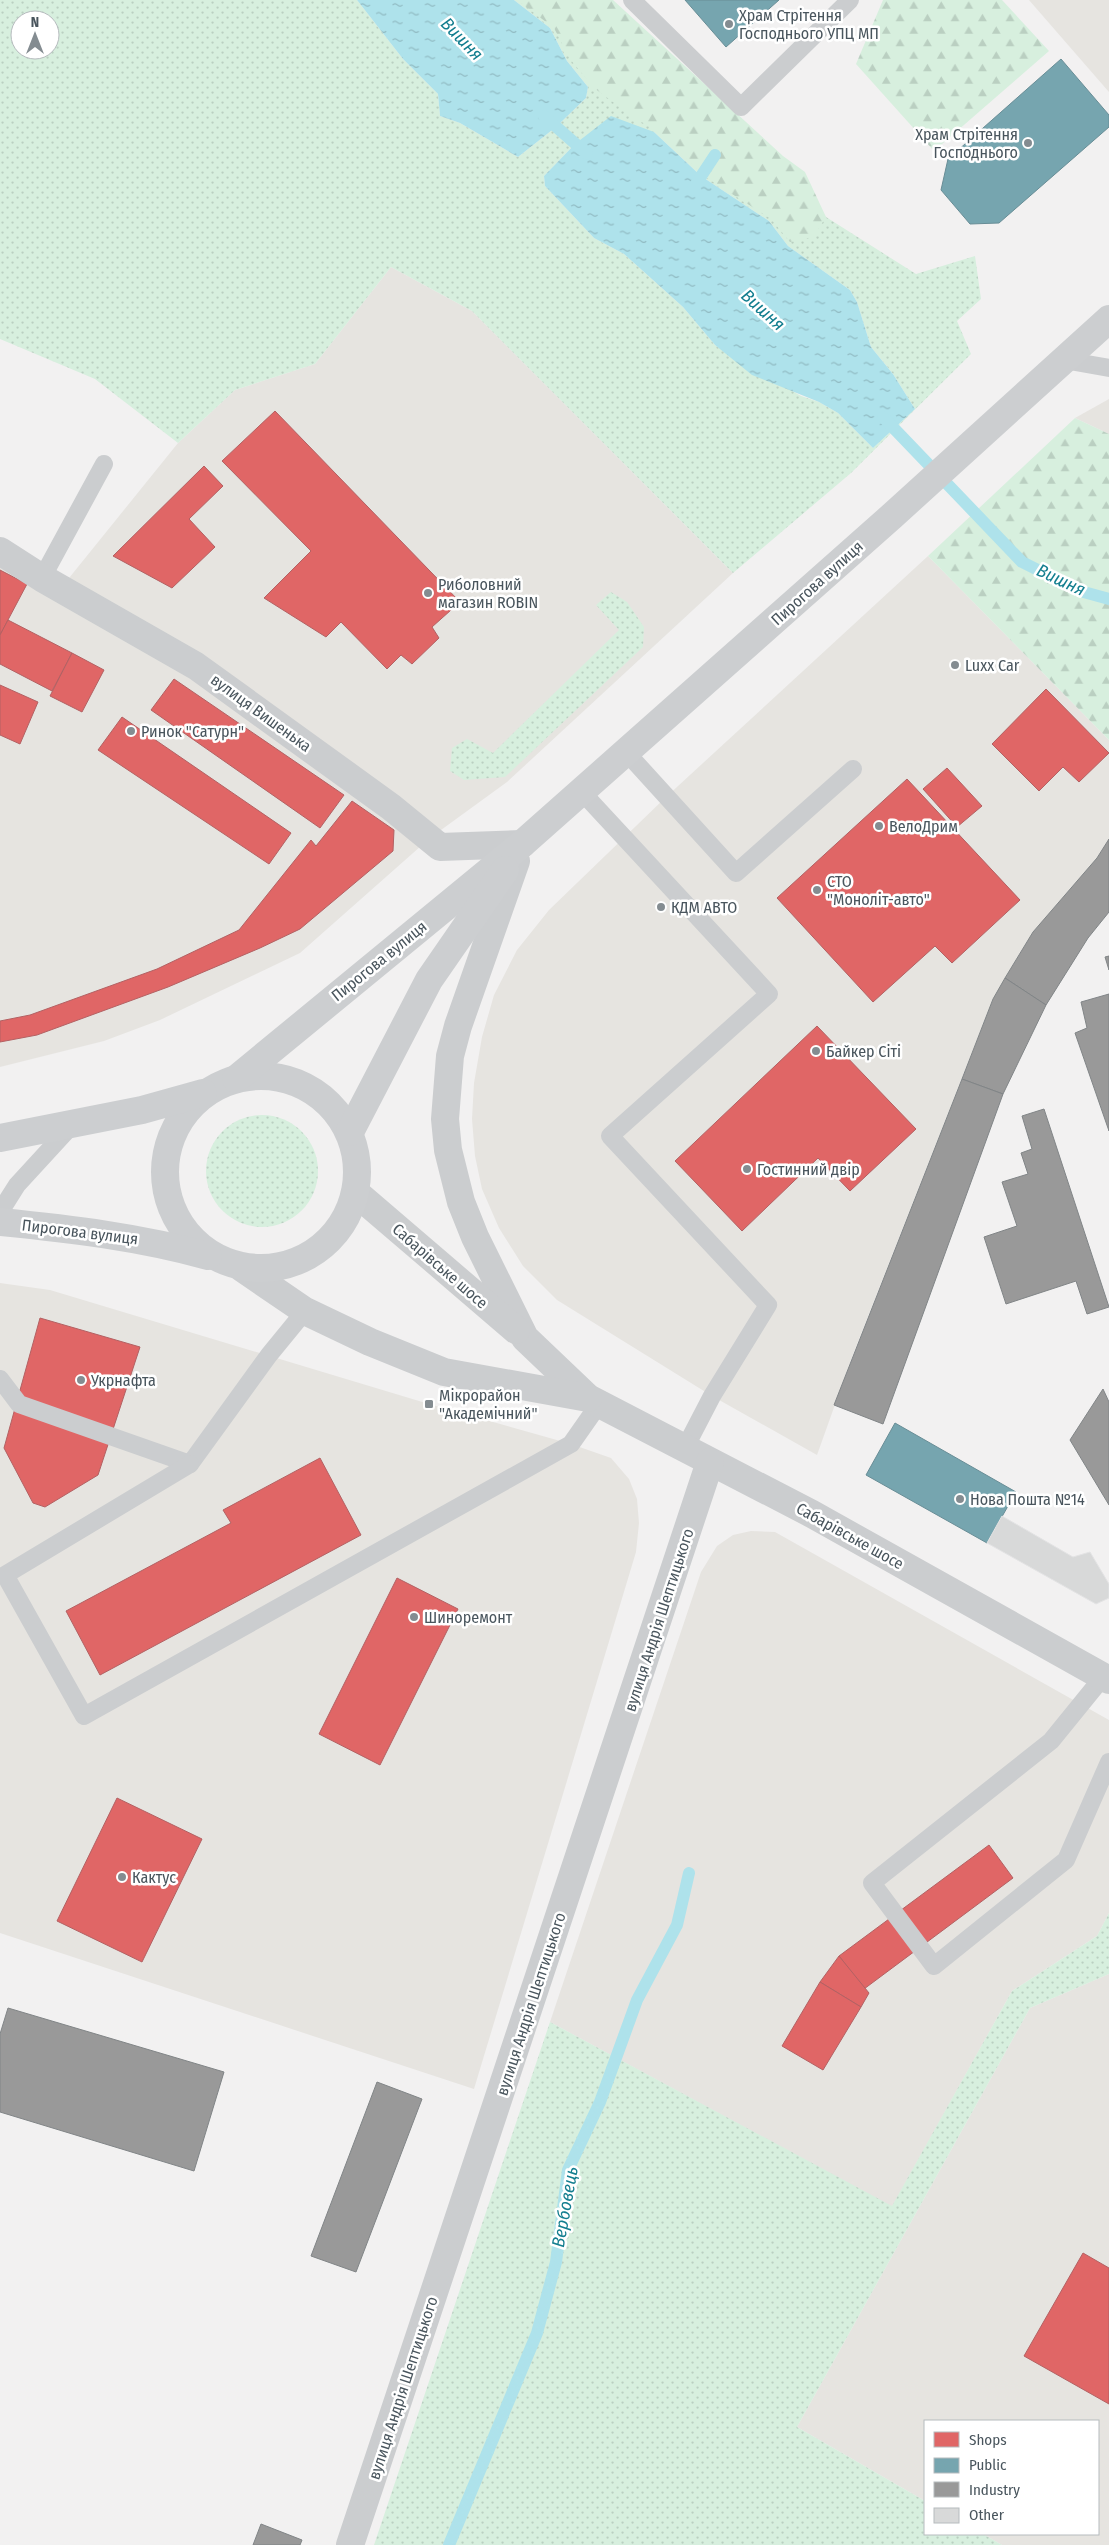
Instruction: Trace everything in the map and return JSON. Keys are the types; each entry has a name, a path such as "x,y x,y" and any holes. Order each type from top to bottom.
{"main road":[{"name":"Пирогова вулиця","path":"236,1079 522,844 892,516 1109,319"},
{"name":"Пирогова вулиця","path":"350,1132 429,980 522,844"},
{"path":"0,1138 142,1110 205,1092 236,1079 269,1075 303,1084 330,1104 350,1132 356,1162 356,1193 341,1227 314,1253 280,1267 242,1268 217,1259 190,1239 172,1211 164,1179 167,1146 181,1116 205,1092"},
{"name":"Пирогова вулиця","path":"0,1222 90,1231 154,1242 217,1259"}],"street":[{"name":"вулиця Вишенька","path":"0,551 42,578 196,666 390,807 440,847 522,844"},
{"path":"522,844 458,1026 450,1056 445,1118 448,1150 461,1202 475,1237 525,1338"},
{"name":"Сабарівське шосе","path":"356,1193 525,1338 594,1401 812,1514 1106,1678"},
{"path":"242,1268 306,1311 370,1342 444,1372 594,1401"},
{"name":"вулиця Андрія Шептицького","path":"350,2545 710,1462"}],"lane":[{"path":"632,0 741,107 850,0"},
{"path":"1064,360 1109,368"},
{"path":"42,578 104,464"},
{"path":"626,752 736,873 854,769"},
{"path":"582,791 769,994 610,1136 768,1305 712,1396 685,1448"},
{"path":"0,1212 17,1185 74,1124"},
{"path":"306,1311 269,1355 190,1464 5,1575 84,1716 571,1444 594,1401"},
{"path":"0,1379 19,1404 190,1464"},
{"path":"1106,1678 1051,1740 872,1883 934,1966 1066,1860 1109,1762"}],"shaded area":[{"path":"1029,0 1109,0 1109,92"},
{"path":"391,267 472,311 733,573 507,782 430,838 300,953 160,1020 104,1041 0,1067 0,550 61,588 178,443 235,390 315,364"},
{"path":"1109,399 1109,434 1075,418"},
{"path":"928,556 1109,740 1109,839 1097,858 1033,932 993,999 852,1357 817,1455 712,1396 557,1300 523,1266 499,1228 482,1189 475,1156 472,1119 474,1083 482,1037 494,995 517,950 549,910 665,798"},
{"path":"0,1283 50,1290 429,1404 571,1444 611,1458 629,1479 637,1499 639,1523 636,1552 474,2089 0,1933"},
{"path":"751,1531 775,1532 1109,1720 1109,1913 1097,1936 1012,1991 892,2207 550,2022 701,1572 717,1546 733,1535"},
{"path":"1109,1974 1109,2545 1002,2545 985,2535 1099,2535 1099,2420 924,2420 924,2500 797,2427 1030,2008"}],"green space":[{"path":"0,0 357,0 403,59 438,94 440,116 460,123 518,157 556,127 586,98 588,87 567,61 550,28 514,0 585,0 752,143 826,217 916,274 975,256 981,299 957,321 971,354 851,473 733,573 472,311 391,267 315,364 235,390 178,443 95,379 0,339","holes":["654,132 701,176 769,221 788,246 850,290 857,302 871,347 893,374 915,409 873,448 838,413 819,402 801,396 715,345 683,307 624,254 594,238 545,186 544,176 575,144"]},
{"path":"517,0 613,0 783,156 805,172 826,217 813,237 790,242 771,219 704,176 658,131 636,119 594,88 570,59 554,28"},
{"path":"883,0 1002,0 1049,51 934,151 856,64"},
{"path":"1075,418 1109,434 1109,740 928,556"},
{"path":"611,592 627,602 644,627 643,647 505,777 464,780 450,771 452,748 467,739 493,753 619,630 596,605"},
{"path":"262,1115 283,1119 302,1131 314,1150 318,1171 314,1192 302,1211 283,1223 262,1227 241,1223 222,1211 210,1192 206,1171 210,1150 222,1131 241,1119"},
{"path":"1109,1913 1109,1974 1030,2008 797,2427 924,2500 924,2535 985,2535 1002,2545 374,2545 550,2022 892,2206 1012,1991 1097,1936"}],"water":[{"path":"357,0 514,0 550,28 567,61 588,87 586,98 556,127 518,157 460,123 440,116 438,94 403,59"},
{"path":"611,116 654,132 701,176 769,221 788,246 850,290 857,302 871,347 893,374 915,409 873,448 838,413 819,402 752,375 715,345 683,307 624,254 594,238 545,186 544,176 575,144"}],"building: Shops":[{"path":"275,411 460,602 432,627 439,638 412,664 401,655 387,669 341,622 326,637 264,598 311,551 222,461"},
{"path":"204,466 223,486 189,519 215,547 172,588 113,556"},
{"path":"0,570 27,584 0,635"},
{"path":"8,620 72,653 52,691 0,664 0,635"},
{"path":"72,653 104,670 82,712 50,696"},
{"path":"174,679 344,795 320,828 151,710"},
{"path":"0,685 38,702 20,744 0,735"},
{"path":"1046,689 1109,753 1079,782 1063,767 1039,791 992,744"},
{"path":"122,717 291,833 269,864 98,750"},
{"path":"947,768 982,806 957,827 923,789"},
{"path":"907,779 1020,900 952,963 935,946 873,1002 777,898"},
{"path":"352,801 394,830 393,851 300,929 168,987 37,1035 0,1042 0,1021 30,1015 157,969 239,930 311,840 316,846"},
{"path":"817,1026 916,1129 850,1191 818,1158 742,1231 675,1161"},
{"path":"40,1318 140,1347 98,1475 45,1507 33,1503 4,1448"},
{"path":"320,1458 361,1535 100,1675 66,1611 231,1523 223,1510"},
{"path":"397,1578 458,1609 380,1765 319,1734"},
{"path":"117,1798 202,1839 142,1962 57,1921"},
{"path":"989,1845 1013,1878 864,1989 839,1956"},
{"path":"839,1956 869,1993 861,2007 820,1982"},
{"path":"820,1982 861,2007 823,2070 782,2046"},
{"path":"1083,2253 1109,2268 1109,2404 1024,2356"}],"building: Public":[{"name":"Храм Стрітення Господнього УПЦ МП","path":"685,0 779,0 726,47"},
{"name":"Храм Стрітення Господнього","path":"1061,59 1109,115 1109,127 999,223 970,224 941,190 948,159"},
{"path":"895,1423 1016,1492 987,1543 866,1475"}],"building: Industry":[{"path":"1109,839 1109,912 1088,938 1046,1005 1005,978 1033,932 1097,858"},
{"path":"1109,956 1109,970 1105,957"},
{"path":"1005,978 1046,1005 1003,1094 962,1079 993,999"},
{"path":"1109,994 1109,1131 1075,1033 1087,1028 1081,1002"},
{"path":"962,1079 1003,1094 883,1424 834,1405"},
{"path":"1044,1109 1109,1307 1087,1314 1076,1281 1006,1304 984,1237 1017,1226 1002,1182 1028,1174 1021,1153 1032,1149 1022,1116"},
{"path":"1103,1389 1109,1402 1109,1505 1070,1440"},
{"path":"8,2008 224,2072 194,2171 0,2112 0,2034"},
{"path":"377,2082 422,2099 356,2272 311,2256"},
{"path":"261,2524 302,2540 300,2545 253,2545"}],"building: Other":[{"path":"1002,1516 1073,1557 1090,1552 1109,1584 1109,1598 1096,1604 987,1543"}],"waterway":[{"name":"Вишня","path":"544,116 587,154"},
{"path":"692,190 715,155"},
{"name":"Вишня","path":"883,417 1022,562 1080,591 1109,599"},
{"name":"Вербовець","path":"449,2545 537,2333 556,2262 568,2170 600,2102 637,2000 677,1925 689,1873"}],"place":[{"name":"Храм Стрітення Господнього УПЦ МП","path":"729,24"},
{"name":"Храм Стрітення Господнього","path":"1028,143"},
{"name":"Риболовний магазин ROBIN","path":"428,593"},
{"name":"Luxx Car","path":"955,665"},
{"name":"Ринок \"Сатурн\"","path":"131,731"},
{"name":"ВелоДрим","path":"879,826"},
{"name":"СТО \"Моноліт-авто\"","path":"817,890"},
{"name":"КДМ АВТО","path":"661,907"},
{"name":"Байкер Сіті","path":"816,1051"},
{"name":"Гостинний двір","path":"747,1169"},
{"name":"Укрнафта","path":"81,1380"},
{"name":"Мікрорайон \"Академічний\"","path":"429,1404"},
{"name":"Нова Пошта №14","path":"960,1499"},
{"name":"Шиноремонт","path":"414,1617"},
{"name":"Кактус","path":"122,1877"}]}
